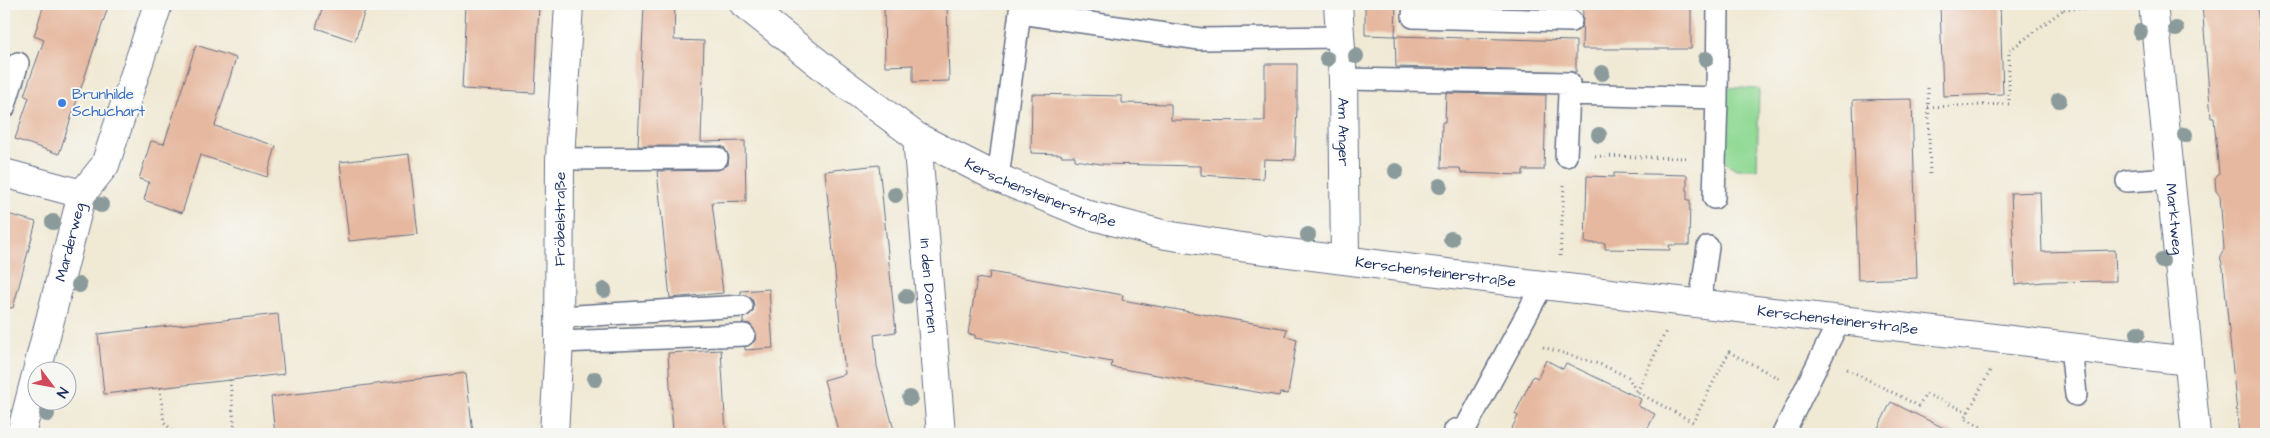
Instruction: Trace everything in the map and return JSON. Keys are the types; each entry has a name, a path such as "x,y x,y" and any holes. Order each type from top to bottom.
{"street":[{"name":"Marderweg","path":"21,434 82,194 105,165 158,4"},
{"name":"Fröbelstraße","path":"554,434 560,330 560,159 569,4"},
{"name":"Kerschensteinerstraße","path":"744,4 832,74 916,137 998,178 1089,215 1166,234 1241,247 1509,274 1550,285 2188,361"},
{"name":"Am Anger","path":"1338,4 1343,79 1345,258"},
{"name":"Marktweg","path":"2153,5 2196,434"},
{"name":"In den Dornen","path":"916,137 941,434"},
{"path":"4,173 82,194"}],"lane":[{"path":"1414,4 1414,17 1571,21"},
{"path":"1714,198 1718,4"},
{"path":"998,178 1020,8 1200,39 1340,37"},
{"path":"4,108 18,63"},
{"path":"1343,79 1569,83 1566,156"},
{"path":"1569,94 1717,98"},
{"path":"560,159 717,158"},
{"path":"2127,181 2171,178"},
{"path":"1690,302 1708,247"},
{"path":"1461,432 1505,346 1550,285"},
{"path":"560,330 742,306"},
{"path":"1783,434 1840,319"},
{"path":"560,330 744,334"},
{"path":"2071,347 2076,395"}],"path":[{"path":"2055,4 2064,10"},
{"path":"1928,107 2010,104 2009,52 2064,10 2153,5"},
{"path":"1928,88 1930,177"},
{"path":"1550,285 1566,156 1714,158"},
{"path":"1637,392 1690,302"},
{"path":"1994,434 1966,418 2007,340"},
{"path":"1505,346 1602,365 1628,377 1637,392 1692,422 1729,352 1804,391"},
{"path":"1822,356 1919,406 1926,394 1968,412"},
{"path":"230,380 235,434"},
{"path":"160,388 164,422 175,434"}],"green space":[{"path":"1724,87 1759,89 1757,169 1736,169 1723,161"}],"building":[{"path":"44,4 109,4 59,154 15,139 29,98 24,95 44,40 34,36"},
{"path":"324,4 367,4 355,41 316,28"},
{"path":"466,4 539,4 535,93 462,89"},
{"path":"644,4 675,4 674,40 704,41 701,142 745,141 746,201 712,202 723,293 670,298 657,171 718,170 728,165 729,157 724,147 717,146 638,146"},
{"path":"884,4 947,4 949,81 913,82 913,65 885,66"},
{"path":"1365,4 1396,4 1395,36 1365,35"},
{"path":"1583,4 1691,4 1691,49 1582,49"},
{"path":"1940,4 2000,4 2003,94 1943,96"},
{"path":"2202,4 2257,4 2266,104 2266,434 2239,434 2223,268 2220,256 2224,249 2220,196 2216,191 2215,179 2219,174 2214,118 2211,118"},
{"path":"1395,36 1576,41 1576,72 1396,67"},
{"path":"196,45 236,58 215,126 276,146 267,177 200,155 182,213 144,200 149,182 139,179 151,141 164,144"},
{"path":"1265,64 1297,64 1297,106 1295,160 1264,159 1263,179 1201,175 1201,166 1101,164 1075,160 1075,156 1031,153 1032,94 1122,96 1122,103 1171,104 1171,120 1265,121"},
{"path":"1446,93 1546,95 1544,170 1523,170 1523,175 1461,173 1460,168 1441,168 1442,122 1445,122"},
{"path":"1912,99 1917,278 1858,280 1853,100"},
{"path":"409,154 418,234 349,241 340,162"},
{"path":"879,165 896,332 874,335 877,366 895,434 839,434 824,380 845,374 825,171"},
{"path":"1614,173 1687,175 1687,200 1690,200 1689,245 1669,245 1670,250 1605,249 1605,243 1585,243 1587,176 1614,177"},
{"path":"2040,192 2042,252 2115,250 2116,281 2044,282 2015,285 2011,193"},
{"path":"4,213 36,222 13,308 4,307"},
{"path":"990,272 1123,295 1122,300 1287,329 1285,336 1297,339 1288,394 1280,393 1279,396 1111,367 1112,362 975,338 975,335 968,334 977,278 989,280"},
{"path":"769,289 773,348 745,350 745,347 755,341 756,334 750,324 743,323 743,318 753,312 754,305 752,299 741,294 741,291"},
{"path":"278,314 284,374 104,394 98,334"},
{"path":"721,350 726,434 673,434 668,353"},
{"path":"1546,360 1563,369 1566,363 1641,399 1638,406 1655,414 1645,434 1509,434 1518,416 1515,414 1533,376 1538,378"},
{"path":"466,373 473,434 275,434 271,397"},
{"path":"1891,402 1956,434 1875,434"}],"place":[{"name":"Brunhilde Schuchart","path":"62,103"}]}
